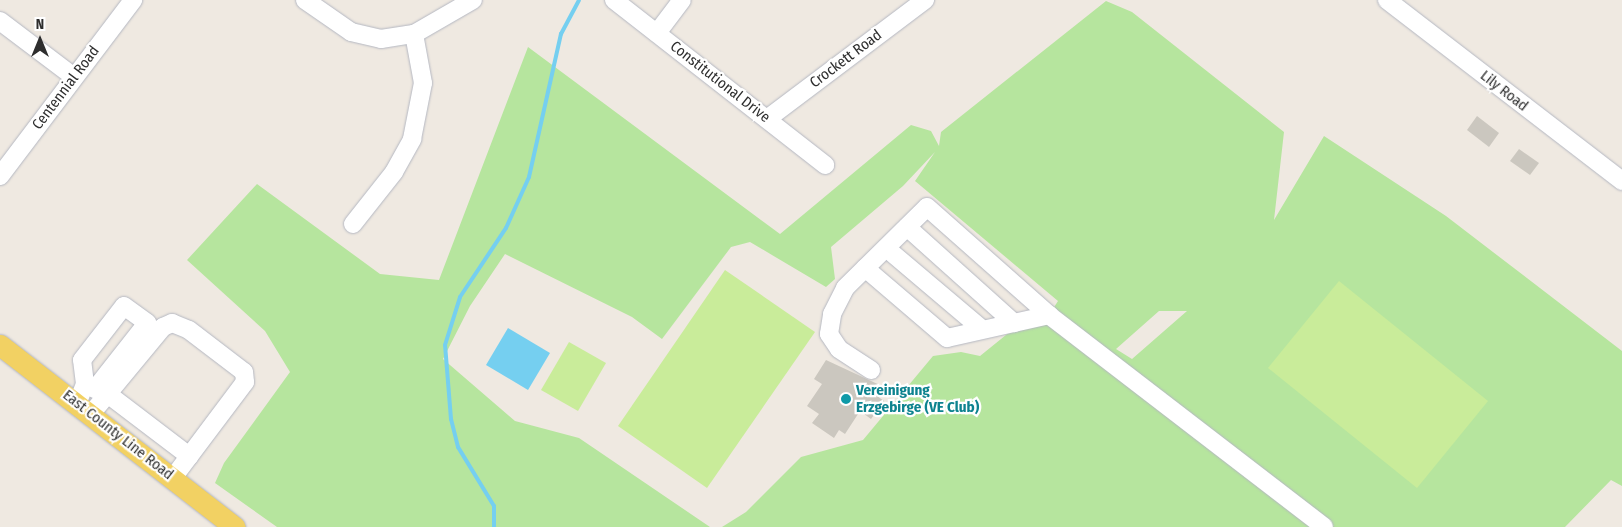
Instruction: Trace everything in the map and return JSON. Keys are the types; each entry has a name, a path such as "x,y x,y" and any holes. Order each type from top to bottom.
{"main road":[{"name":"East County Line Road","path":"0,345 235,527"}],"street":[{"name":"Centennial Road","path":"3,166 133,0"},
{"path":"305,0 336,24 366,37 390,39 414,34 473,0"},
{"name":"Constitutional Drive","path":"614,0 825,165"},
{"path":"657,33 682,0"},
{"name":"Crockett Road","path":"767,119 925,0"},
{"name":"Lily Road","path":"1387,0 1622,181"},
{"path":"0,21 74,77"},
{"path":"353,224 394,172 412,139 423,83 414,34"},
{"path":"871,370 839,349 829,334 832,314 845,288 927,207 1049,315 1324,527"},
{"path":"907,227 1014,323"},
{"path":"886,248 982,329"},
{"path":"865,268 947,338 1049,315"},
{"path":"84,384 84,409 109,395 163,327 172,324 190,330 244,372 245,382 173,478"},
{"path":"109,395 189,456"},
{"path":"120,437 136,416"}],"green space":[{"path":"1106,1 1132,12 1284,132 1274,220 1324,136 1446,216 1622,351 1622,486 1611,480 1565,527 722,527 746,512 801,457 863,440 933,356 961,352 980,356 1032,314 1049,315 1058,301 915,181 935,152 903,186 831,247 835,279 826,287 750,242 731,247 662,339 632,317 505,254 470,306 443,359 515,421 579,438 710,527 277,527 215,483 224,463 290,372 265,331 187,260 257,184 380,274 439,280 528,47 780,234 911,125 931,131 939,146 941,132","holes":["1159,311 1187,311 1132,359 1116,349"]},
{"path":"725,270 815,332 707,488 618,426"},
{"path":"1339,281 1488,401 1417,488 1268,368"},
{"path":"569,342 606,363 578,411 541,390"}],"water":[{"path":"508,328 550,353 528,390 486,365"}],"building":[{"path":"1477,116 1499,133 1489,147 1467,130"},
{"path":"1519,149 1539,163 1530,175 1510,161"},
{"name":"Vereinigung Erzgebirge (VE Club)","path":"826,360 884,387 877,396 884,401 871,419 860,411 845,434 839,430 834,438 812,423 819,414 807,406 822,384 814,379"}],"waterway":[{"path":"494,527 494,506 458,447 451,419 445,345 460,297 506,228 529,177 561,34 579,0"}],"place":[{"name":"Vereinigung Erzgebirge (VE Club)","path":"846,399"}]}
